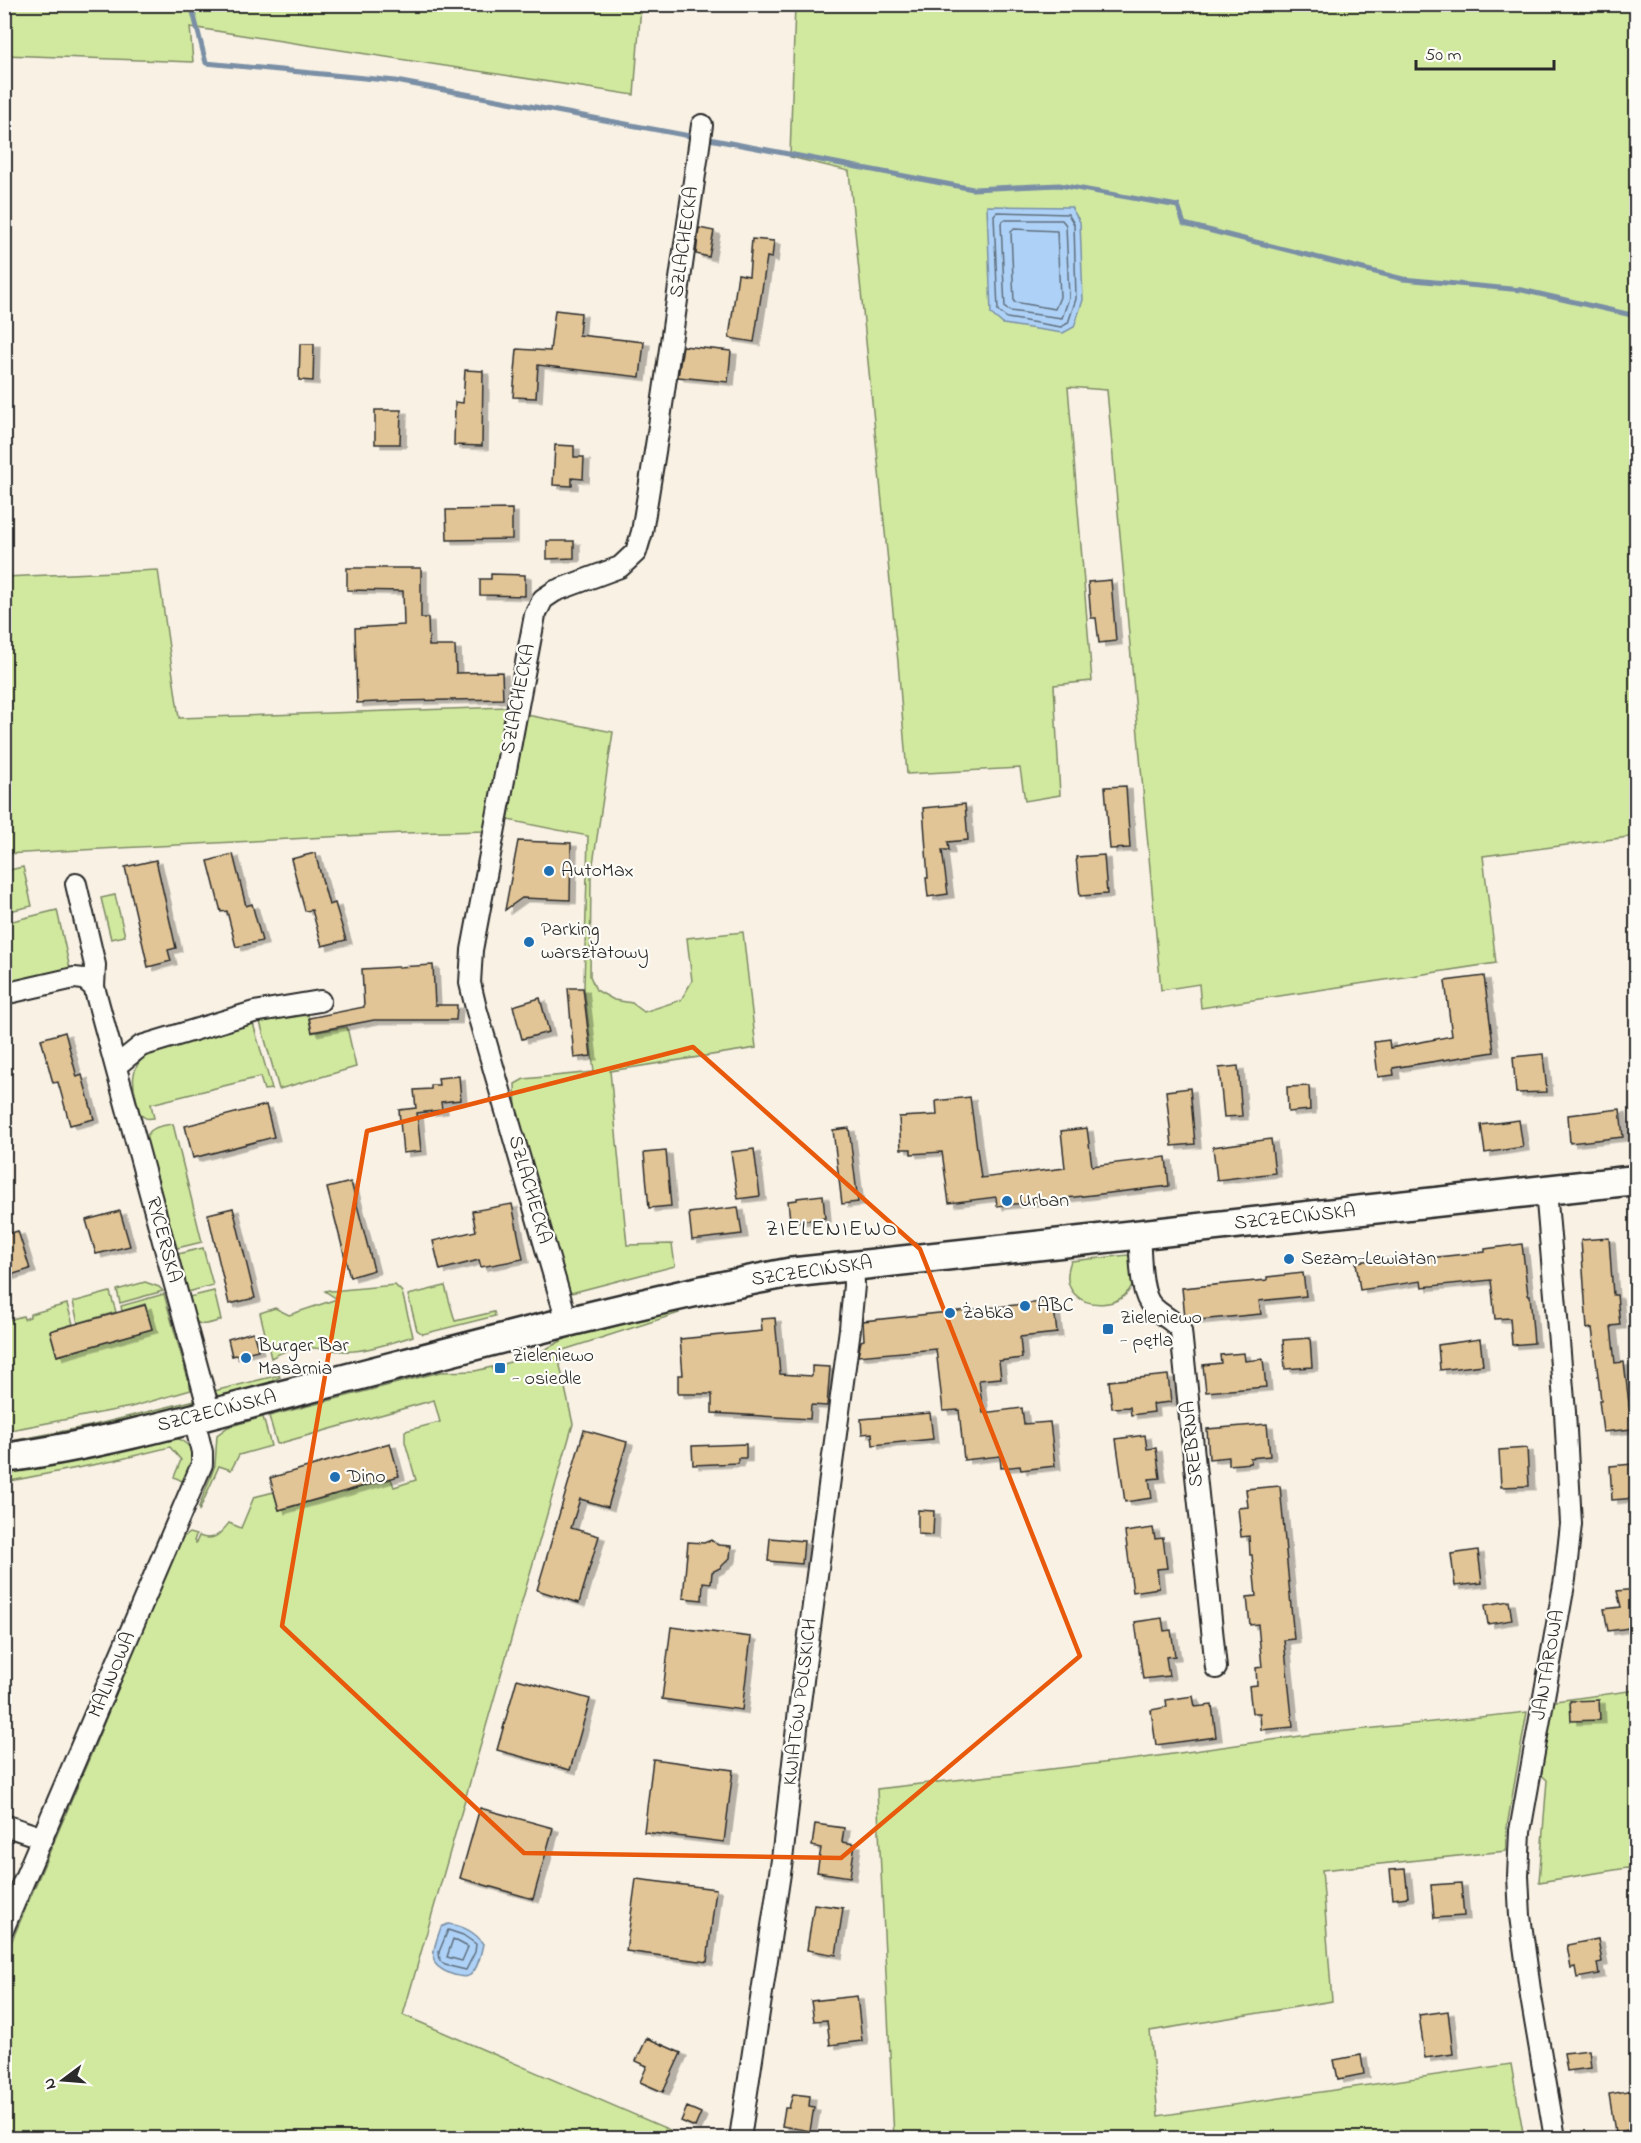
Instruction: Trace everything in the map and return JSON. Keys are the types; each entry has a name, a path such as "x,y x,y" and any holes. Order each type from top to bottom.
{"street":[{"name":"SZLACHECKA","path":"567,1322 476,1008 470,983 472,950 535,615 543,599 555,591 620,567 636,552 642,532 702,125"},
{"name":"RYCERSKA","path":"76,884 95,965 94,987 116,1066 202,1417"},
{"path":"4,994 74,978 84,979 94,987"},
{"path":"116,1066 141,1046 254,1012 320,1000"},
{"name":"SZCZECIŃSKA","path":"4,1458 92,1442 202,1417 689,1292 788,1273 1636,1180"},
{"name":"JANTAROWA","path":"1546,1190 1565,1412 1571,1524 1563,1590 1520,1831 1518,1876 1520,1916 1528,1974 1555,2139"},
{"name":"SREBRNA","path":"1140,1235 1145,1296 1153,1308 1174,1321 1181,1331 1216,1668"},
{"name":"KWIATÓW POLSKICH","path":"740,2139 782,1860 850,1329 854,1285 853,1266"},
{"name":"MALINOWA","path":"4,1927 202,1464 202,1417"},
{"path":"4,1825 43,1838"}],"highlighted area":[{"path":"693,1047 920,1249 1080,1656 841,1858 524,1853 282,1626 367,1131"}],"green space":[{"path":"5,4 641,5 634,95 190,27 193,62 5,55"},
{"path":"795,5 1636,5 1636,836 1483,856 1496,963 1201,1008 1199,984 1161,990 1107,390 1068,387 1092,681 1054,685 1060,795 1025,801 1020,768 907,774 849,171 790,157"},
{"path":"158,570 179,718 508,707 487,831 403,833 5,854 5,577"},
{"path":"527,715 613,732 591,877 590,976 596,990 614,1000 632,1003 644,1012 681,1000 692,981 687,938 743,932 756,1048 610,1071 627,1245 672,1244 675,1266 567,1294 516,1112 515,1084 524,1079 594,1072 584,987 588,836 508,820"},
{"path":"23,867 32,906 5,912 5,871"},
{"path":"115,895 125,936 111,939 101,898"},
{"path":"57,910 70,969 5,984 4,923"},
{"path":"308,1015 312,1033 347,1027 356,1067 279,1089 260,1022"},
{"path":"252,1020 272,1089 264,1090 260,1077 151,1104 154,1118 141,1115 133,1079 143,1057 151,1051"},
{"path":"173,1124 202,1242 177,1248 146,1139 153,1129"},
{"path":"203,1248 213,1285 188,1292 178,1254"},
{"path":"1128,1255 1134,1276 1129,1291 1118,1300 1102,1304 1087,1302 1075,1294 1068,1281 1071,1261"},
{"path":"145,1282 163,1291 120,1303 117,1290"},
{"path":"395,1285 402,1292 413,1336 361,1350 304,1348 283,1352 271,1358 260,1313 275,1308 289,1315 337,1299 325,1291 329,1290"},
{"path":"445,1286 455,1321 494,1312 495,1316 423,1334 417,1330 408,1295"},
{"path":"214,1291 221,1320 200,1324 195,1318 189,1297"},
{"path":"110,1292 116,1312 78,1323 73,1302"},
{"path":"164,1294 191,1390 131,1407 5,1431 4,1369 8,1368 5,1355 5,1321 23,1316 24,1319 30,1317 30,1314 67,1304 73,1324 50,1331 57,1356 152,1329 145,1304 122,1311 121,1306"},
{"path":"678,1310 679,1313 557,1352 573,1424 403,2015 670,2130 666,2138 5,2138 5,1957 178,1541 189,1533 196,1535 194,1541 196,1543 199,1536 213,1537 220,1534 229,1523 241,1528 254,1497 274,1492 279,1510 391,1479 394,1487 416,1480 405,1442 405,1431 440,1422 434,1400 277,1444 269,1416 440,1372 475,1371 492,1367 493,1372 504,1369 503,1364 534,1355 569,1337"},
{"path":"279,1375 280,1377 266,1384 236,1396 219,1396 214,1391"},
{"path":"195,1400 188,1408 5,1450 5,1442 90,1426"},
{"path":"263,1417 271,1446 239,1455 231,1470 219,1466 199,1511 215,1465 217,1435 228,1427"},
{"path":"173,1437 188,1445 191,1450 192,1461 184,1482 174,1477 181,1460 170,1447 113,1461 5,1482 5,1468"},
{"path":"1636,1690 1636,1874 1627,1868 1539,1882 1547,1780 1536,1770 1549,1702"},
{"path":"1527,1712 1507,1826 1506,1851 1322,1870 1332,2001 1150,2031 1158,2116 1511,2064 1524,2138 894,2138 877,1789 1137,1759 1308,1735"}],"water":[{"path":"987,206 1071,207 1080,222 1083,300 1074,327 1063,333 1003,324 991,314"},
{"path":"448,1924 468,1930 483,1944 479,1961 470,1975 462,1977 444,1971 434,1960 441,1927"}],"building":[{"path":"699,228 714,231 709,257 696,254"},
{"path":"752,239 774,241 772,258 767,257 754,342 729,338 738,274 749,276"},
{"path":"555,310 581,313 579,335 644,342 640,377 538,365 536,398 513,397 517,349 550,351"},
{"path":"300,344 314,344 313,381 299,380"},
{"path":"683,346 731,351 728,382 678,377"},
{"path":"465,370 483,371 482,446 454,445 455,402 463,403"},
{"path":"375,410 401,410 400,444 375,444"},
{"path":"555,445 574,446 574,457 584,457 583,479 572,478 572,486 553,485"},
{"path":"512,509 512,539 447,540 446,510"},
{"path":"547,541 574,541 574,558 547,559"},
{"path":"347,568 421,568 421,618 428,618 429,646 455,646 456,673 502,672 503,699 357,703 355,628 404,625 403,591 347,590"},
{"path":"491,574 525,575 525,596 480,595 480,579 491,579"},
{"path":"1111,580 1116,641 1099,643 1096,618 1091,618 1088,582"},
{"path":"1126,786 1130,848 1110,849 1105,787"},
{"path":"965,804 968,840 948,842 949,850 942,850 948,894 928,897 923,808"},
{"name":"AutoMax","path":"518,841 571,843 570,900 522,898 505,910"},
{"path":"315,853 329,905 335,903 346,940 322,946 312,910 305,911 291,859"},
{"path":"233,854 246,906 252,904 262,941 236,947 227,911 221,912 208,861"},
{"path":"1104,855 1107,894 1080,896 1076,857"},
{"path":"156,860 176,948 168,950 171,961 148,967 125,867"},
{"path":"433,965 435,1005 457,1005 456,1020 374,1020 312,1032 309,1018 364,1007 362,969"},
{"path":"1484,976 1494,1052 1393,1068 1394,1075 1378,1077 1374,1042 1389,1040 1390,1048 1452,1036 1445,981"},
{"path":"568,988 583,988 591,1056 574,1058"},
{"path":"540,998 549,1032 522,1039 513,1006"},
{"path":"65,1032 77,1077 82,1075 94,1119 70,1125 58,1082 53,1083 41,1039"},
{"path":"1543,1054 1547,1092 1516,1093 1513,1057"},
{"path":"1238,1066 1242,1116 1224,1117 1219,1068"},
{"path":"459,1076 461,1100 441,1102 442,1110 417,1113 421,1151 403,1153 399,1110 416,1108 414,1090 431,1089 431,1085 439,1085 438,1078"},
{"path":"1309,1086 1310,1110 1288,1112 1287,1087"},
{"path":"1190,1088 1195,1144 1172,1146 1166,1091"},
{"path":"970,1097 981,1178 1065,1168 1061,1131 1087,1128 1092,1166 1166,1157 1169,1186 997,1206 996,1197 949,1203 942,1152 911,1154 911,1149 901,1149 899,1117 937,1115 936,1101"},
{"path":"266,1105 274,1137 193,1158 185,1126"},
{"path":"1620,1109 1623,1137 1570,1143 1568,1115"},
{"path":"1519,1120 1523,1147 1485,1153 1481,1125"},
{"path":"849,1128 858,1202 842,1204 833,1130"},
{"path":"1271,1139 1275,1173 1217,1180 1213,1147"},
{"path":"754,1149 760,1196 738,1199 731,1152"},
{"path":"666,1151 671,1206 649,1208 644,1153"},
{"path":"351,1182 374,1270 350,1277 327,1188"},
{"path":"823,1195 825,1218 790,1220 788,1201"},
{"path":"512,1204 523,1259 481,1267 479,1260 440,1270 433,1241 476,1231 472,1211"},
{"path":"738,1207 742,1234 692,1240 689,1213"},
{"path":"233,1208 255,1298 229,1304 208,1214"},
{"path":"120,1211 130,1246 96,1254 86,1220"},
{"path":"18,1231 30,1269 4,1277 4,1235"},
{"path":"1609,1238 1613,1295 1617,1295 1620,1325 1611,1326 1615,1363 1624,1362 1632,1429 1603,1432 1592,1328 1587,1329 1581,1240"},
{"path":"1522,1244 1528,1295 1530,1295 1534,1343 1512,1345 1510,1318 1495,1319 1491,1280 1422,1287 1421,1281 1360,1290 1356,1262 1398,1257 1399,1261 1485,1252 1485,1249"},
{"path":"1303,1273 1306,1296 1259,1301 1261,1314 1188,1321 1185,1317 1182,1288 1267,1280 1267,1277"},
{"path":"1053,1301 1057,1333 1020,1337 1022,1358 999,1361 1001,1378 979,1380 983,1413 1022,1408 1024,1424 1050,1422 1055,1466 1021,1470 1020,1466 1001,1468 1000,1456 964,1460 959,1410 943,1411 936,1349 858,1356 861,1341 864,1340 863,1321"},
{"path":"145,1305 152,1329 57,1356 50,1331"},
{"path":"775,1318 780,1374 812,1376 812,1366 830,1367 827,1406 811,1405 810,1419 712,1413 712,1394 678,1394 678,1375 683,1375 680,1339 762,1331 761,1319"},
{"path":"253,1332 258,1350 232,1356 228,1339"},
{"path":"1310,1338 1312,1367 1285,1369 1283,1340"},
{"path":"1480,1339 1483,1365 1440,1370 1438,1345"},
{"path":"1244,1353 1245,1361 1263,1359 1266,1387 1206,1392 1203,1365 1221,1363 1220,1355"},
{"path":"1168,1375 1171,1402 1153,1404 1154,1412 1131,1415 1130,1407 1112,1408 1109,1381"},
{"path":"930,1413 933,1439 873,1445 872,1433 862,1434 861,1419"},
{"path":"1267,1424 1270,1456 1250,1458 1251,1463 1229,1465 1229,1457 1209,1459 1207,1429"},
{"path":"584,1430 627,1442 608,1507 580,1499 571,1528 599,1536 579,1603 537,1590"},
{"path":"1145,1435 1147,1449 1156,1448 1160,1478 1149,1479 1152,1498 1125,1502 1116,1439"},
{"name":"Dino","path":"390,1443 399,1476 279,1510 270,1478"},
{"path":"746,1444 746,1458 738,1458 738,1463 693,1465 692,1446"},
{"path":"1527,1448 1529,1486 1501,1487 1499,1450"},
{"path":"1633,1464 1636,1498 1612,1500 1610,1466"},
{"path":"1280,1486 1294,1639 1284,1640 1293,1727 1261,1730 1260,1713 1252,1713 1249,1686 1257,1685 1256,1668 1262,1667 1258,1624 1250,1625 1247,1597 1256,1596 1252,1555 1250,1555 1249,1536 1241,1537 1238,1508 1248,1507 1246,1489"},
{"path":"918,1510 934,1511 933,1535 918,1534"},
{"path":"1153,1528 1155,1539 1163,1538 1167,1568 1157,1569 1159,1588 1133,1592 1125,1532"},
{"path":"770,1538 804,1541 802,1564 768,1561"},
{"path":"711,1540 718,1545 731,1546 730,1558 712,1572 711,1583 703,1582 702,1600 683,1598 688,1542 704,1543"},
{"path":"1478,1550 1482,1583 1455,1586 1451,1554"},
{"path":"1636,1589 1636,1627 1608,1631 1604,1609 1621,1607 1617,1591"},
{"path":"1509,1601 1512,1620 1488,1624 1485,1605"},
{"path":"1162,1618 1164,1631 1171,1630 1175,1656 1166,1657 1169,1676 1143,1679 1135,1622"},
{"path":"671,1627 751,1637 742,1710 662,1699"},
{"path":"517,1679 590,1699 570,1770 497,1750"},
{"path":"1193,1696 1195,1707 1212,1705 1216,1737 1156,1745 1151,1710 1167,1707 1166,1700"},
{"path":"1599,1700 1600,1720 1571,1721 1570,1701"},
{"path":"653,1759 733,1770 724,1842 644,1832"},
{"path":"480,1808 553,1828 533,1899 460,1878"},
{"path":"815,1824 844,1828 842,1842 855,1844 850,1877 817,1872 821,1848 812,1846"},
{"path":"1405,1869 1408,1897 1393,1899 1390,1870"},
{"path":"636,1879 716,1889 707,1962 626,1951"},
{"path":"1461,1883 1464,1916 1434,1918 1431,1885"},
{"path":"814,1904 843,1908 836,1955 807,1950"},
{"path":"1598,1939 1602,1962 1597,1963 1599,1974 1577,1978 1575,1967 1571,1968 1567,1945"},
{"path":"857,1996 862,2041 830,2045 827,2020 814,2021 811,2001"},
{"path":"1448,2011 1453,2054 1425,2058 1419,2015"},
{"path":"647,2038 681,2053 663,2092 640,2082 647,2066 636,2061"},
{"path":"1589,2050 1591,2068 1567,2071 1564,2053"},
{"path":"1361,2055 1364,2074 1338,2079 1334,2060"},
{"path":"1633,2090 1636,2129 1615,2132 1609,2094"},
{"path":"793,2094 810,2096 809,2106 814,2107 810,2131 782,2126 785,2108 789,2108"},
{"path":"687,2107 701,2113 695,2127 681,2121"}],"waterway":[{"path":"191,4 206,63 396,81 695,137"},
{"path":"704,138 973,189 1059,185 1178,206 1184,224 1403,279 1522,290 1636,316"}],"place":[{"name":"AutoMax","path":"549,871"},
{"name":"Parking warsztatowy","path":"529,942"},
{"name":"Urban","path":"1007,1201"},
{"name":"Sezam-Lewiatan","path":"1289,1259"},
{"name":"ABC","path":"1025,1306"},
{"name":"Żabka","path":"950,1313"},
{"name":"Zieleniewo - pętla","path":"1108,1329"},
{"name":"Burger Bar Masarnia","path":"246,1358"},
{"name":"Zieleniewo - osiedle","path":"500,1368"},
{"name":"Dino","path":"335,1477"}],"district":[{"name":"ZIELENIEWO","path":"832,1230"}]}
